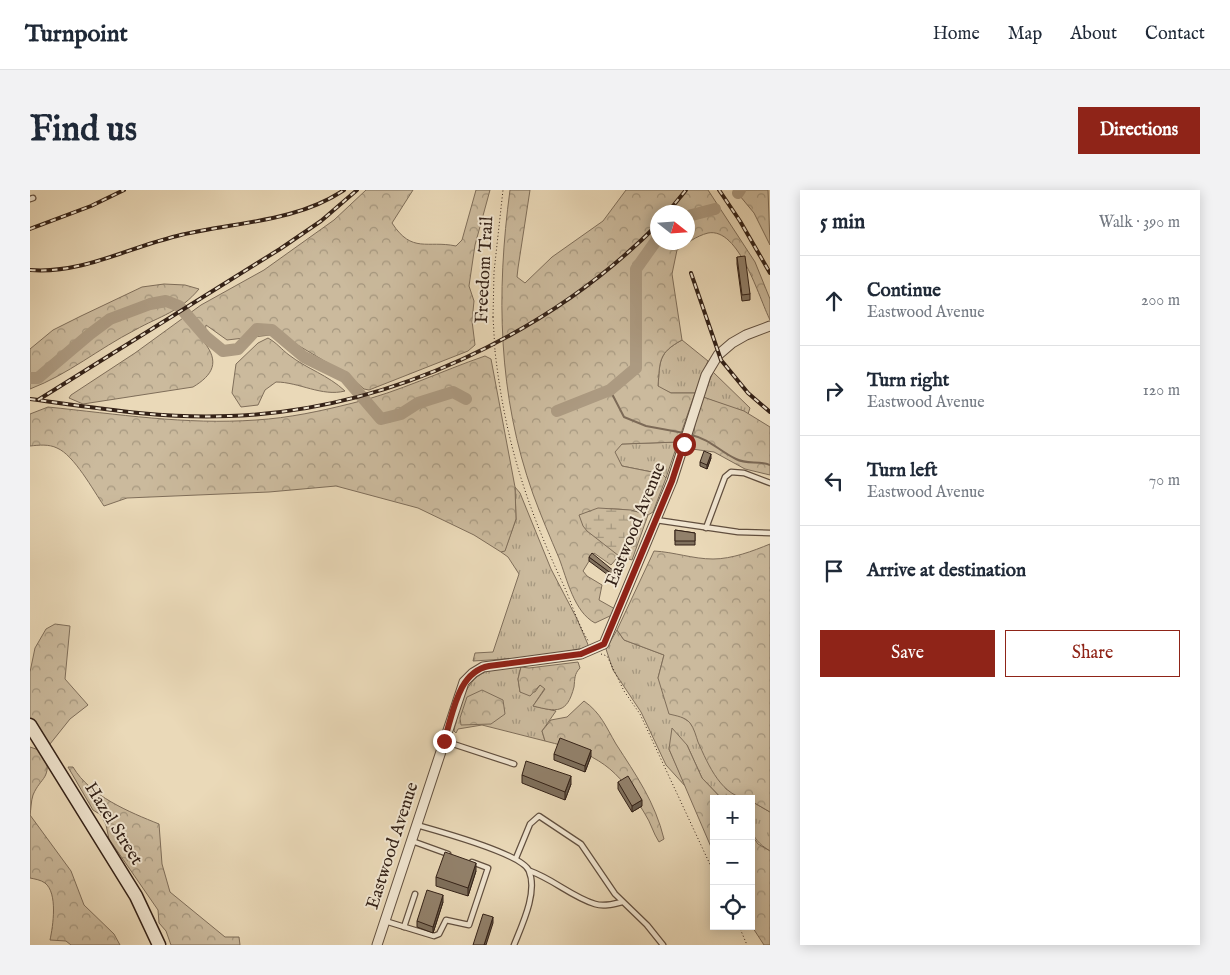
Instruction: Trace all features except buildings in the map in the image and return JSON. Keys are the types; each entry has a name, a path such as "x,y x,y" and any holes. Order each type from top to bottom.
{"street":[{"name":"Eastwood Avenue","path":"377,945 464,682 476,670 489,666 581,654 604,644 610,634 672,481 706,375 718,355 746,335 770,326"},
{"name":"Hazel Street","path":"30,725 136,896 150,922 159,945"}],"lane":[{"path":"706,528 726,477 731,472 744,473 770,483"},
{"path":"656,520 738,532 770,533"},
{"path":"444,741 514,764"},
{"path":"516,858 530,824 539,816 581,844 615,894 646,924 663,945"},
{"path":"417,825 516,858 530,871 547,877 595,904 606,905 622,902"},
{"path":"412,841 450,854"},
{"path":"385,920 434,936 439,934 446,920 469,925 488,868 468,861"},
{"path":"514,945 531,892 530,871"},
{"path":"404,927 415,894"}],"path":[{"name":"Freedom Trail","path":"503,190 494,272 493,317 495,351 506,426 524,492 586,636 598,648 601,654 606,656 624,691 640,714 710,865"},
{"path":"741,930 747,945"}],"green space":[{"path":"366,190 413,190 392,223 399,233 406,239 421,244 456,246 462,240 476,190 490,190 475,245 469,286 474,301 472,321 475,345 468,351 369,390 364,389 348,375 279,334 227,340 206,325 204,342 212,356 212,368 205,378 193,387 83,404 69,398 201,305 264,270 334,220"},
{"path":"510,190 530,190 517,277 525,283 552,257 603,221 626,190 708,190 755,262 770,299 770,320 754,281 738,252 729,241 719,234 708,233 695,238 695,205 650,205 650,250 677,250 672,274 682,340 664,354 660,364 658,386 671,393 695,393 678,442 622,444 615,452 622,466 662,474 666,478 653,512 648,515 630,510 614,509 598,510 580,515 586,528 619,556 611,565 594,553 583,571 587,576 602,585 599,600 615,609 612,615 595,623 588,618 576,603 542,518 521,457 513,420 503,344 503,267"},
{"path":"735,190 768,190 770,245 754,213"},
{"path":"164,284 185,285 199,289 192,297 169,313 121,337 71,369 30,389 30,349 53,330 142,287"},
{"path":"268,338 296,360 332,381 345,391 319,391 293,384 276,382 265,390 258,405 241,407 232,393 236,364 258,343"},
{"path":"682,340 708,361 695,393 671,393 658,387 660,364 664,354"},
{"path":"485,356 491,359 515,487 516,519 505,551 501,552 474,535 418,508 336,486 269,492 127,498 104,506 83,474 63,452 51,446 30,446 30,414 48,407 178,420 230,421 281,418 370,398"},
{"path":"713,372 750,408 748,414 703,397"},
{"path":"703,397 744,411 770,427 770,475 745,469 714,452 692,449 695,424"},
{"path":"678,442 666,478 662,474 622,466 614,452 622,444"},
{"path":"515,487 520,493 551,569 589,647 539,657 473,661 475,653 493,652 519,574 508,557 501,552 505,550 516,519"},
{"path":"598,508 631,510 648,515 632,560 619,556 583,526 579,515"},
{"path":"770,544 770,812 755,803 755,795 736,795 724,787 706,760 690,723 683,718 669,714 658,678 664,655 624,640 617,630 654,551 698,558 720,559"},
{"path":"55,624 70,626 65,679 88,705 70,719 50,744 30,718 30,672 35,648 46,629"},
{"path":"617,630 624,640 664,655 658,678 682,717 691,723 726,789 738,795 718,795 702,778 687,745 669,749 686,787 666,765 641,712 613,670 606,649"},
{"path":"578,662 580,668 576,675 571,696 568,702 560,709 555,710 533,706 545,689 540,685 530,696 520,692 518,679 521,667 529,668"},
{"path":"521,667 518,679 520,692 535,692 540,685 545,688 533,706 556,711 542,731 545,741 482,725 458,729 456,733 454,731 464,695 474,679 490,670"},
{"path":"482,690 503,700 505,714 491,724 461,725 460,718 467,697"},
{"path":"584,701 595,710 603,721 644,789 656,813 664,839 659,842 635,798 615,774 593,757 545,741 542,731 551,720 567,717"},
{"path":"672,728 687,745 702,778 718,795 710,795 710,845 669,749"},
{"path":"30,747 45,752 47,768 45,777 33,795 30,815"},
{"path":"68,767 73,767 89,786 111,802 159,824 162,864 170,892 225,937 239,937 240,945 171,945 166,931 159,923 158,910 109,839 106,825 101,815 93,810"},
{"path":"755,803 770,812 770,851 755,838"},
{"path":"30,815 71,871 84,905 114,934 120,945 71,945 66,941 50,940 53,910 52,894 45,883 30,878"},
{"path":"755,840 758,844 770,851 770,945 764,945 754,930"}],"waterway":[{"path":"695,214 715,209"},
{"path":"557,411 610,390 636,368 636,269 650,249"},
{"path":"30,378 38,378 110,319 150,304 166,301 179,306 206,337 223,351 238,349 257,329 272,330 304,357 345,377 381,419 401,414 418,403 453,392 466,399"},
{"path":"610,390 624,417 646,426 684,433"},
{"path":"691,435 704,439 740,461 770,465"}],"railway":[{"path":"30,229 91,206 124,190"},
{"path":"30,270 68,268 104,259 177,236 284,215 325,201 344,190"},
{"path":"38,400 280,249 321,221 357,190"},
{"path":"674,205 686,190"},
{"path":"719,190 740,221 770,273"},
{"path":"30,399 130,412 179,416 229,416 288,411 347,400 405,382 461,360 515,332 567,300 614,264 650,231"},
{"path":"691,273 721,360 748,393 770,412"}],"route":[{"path":"444,741 464,682 476,670 489,666 562,658 595,650 604,644 610,634 672,481 684,444"}]}
